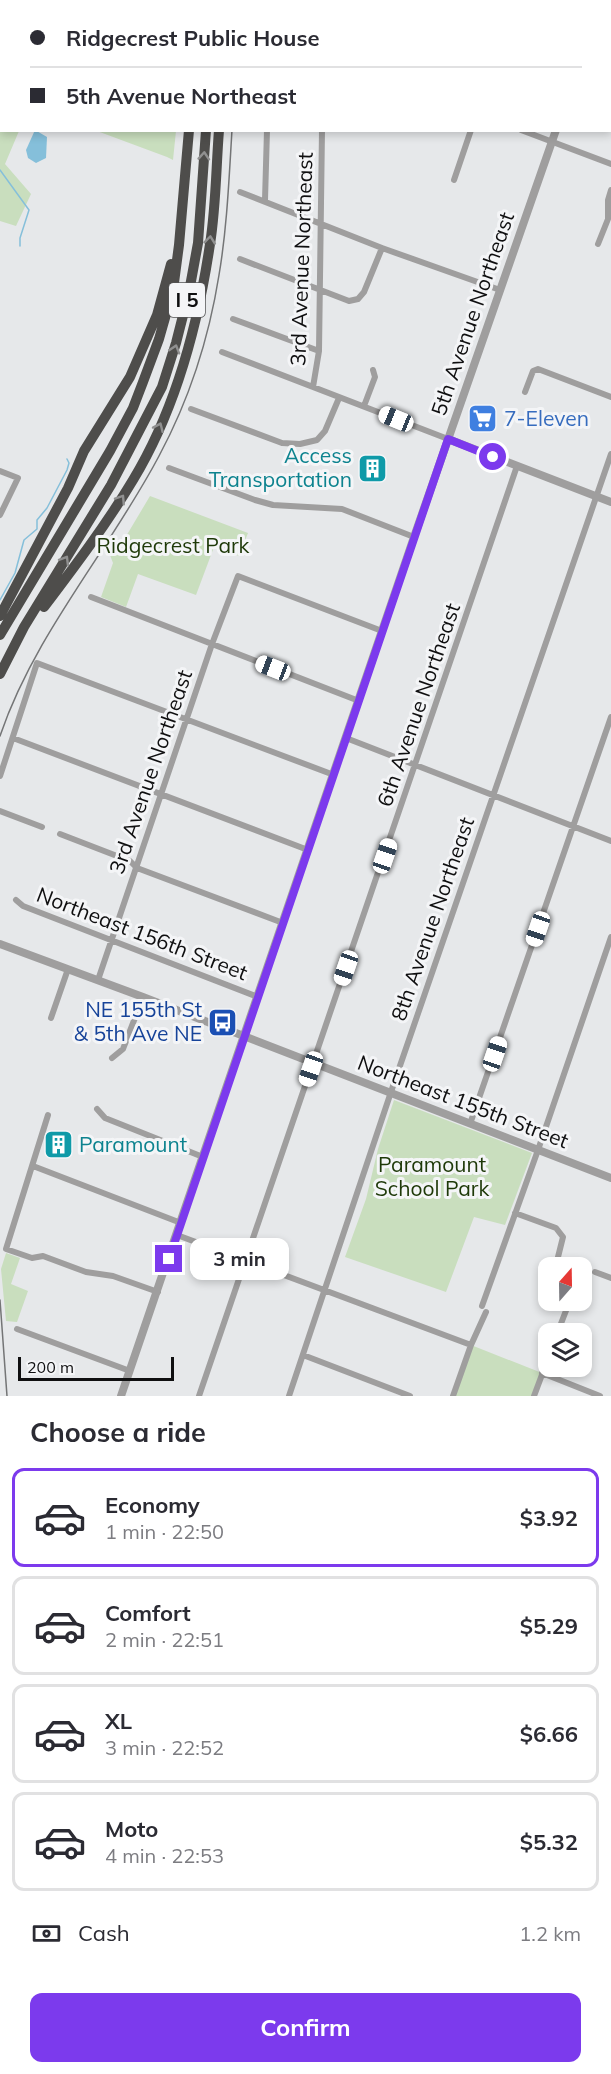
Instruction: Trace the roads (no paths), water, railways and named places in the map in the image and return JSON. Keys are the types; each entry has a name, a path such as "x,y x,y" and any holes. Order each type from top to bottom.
{"highway":[{"name":"I 5","path":"0,635 110,451 133,408 159,339 173,290 189,132"},
{"name":"I 5","path":"0,674 111,485 162,387 179,333 198,243 206,132"},
{"path":"14,647 85,552 133,480 170,402 184,363 211,241 219,132"},
{"path":"0,616 68,488 84,451 130,377 157,315 172,260 179,245"}],"street":[{"path":"265,200 267,132"},
{"name":"3rd Avenue Northeast","path":"313,387 319,351 322,132"},
{"path":"454,180 470,132"},
{"path":"525,132 611,164"},
{"name":"5th Avenue Northeast","path":"122,1396 414,537 555,132"},
{"path":"598,244 608,219 608,200 611,190"},
{"path":"240,192 382,248 500,291"},
{"path":"240,259 349,301 358,299 364,292 382,248"},
{"path":"233,319 319,351"},
{"path":"222,352 611,502"},
{"path":"525,392 533,371 538,369 611,397"},
{"path":"364,406 375,376 373,370"},
{"path":"191,409 293,445 312,442 321,436 329,424 339,398"},
{"name":"8th Avenue Northeast","path":"289,1396 611,454"},
{"name":"6th Avenue Northeast","path":"200,1396 518,466"},
{"path":"169,468 263,503 342,509 414,537"},
{"path":"0,471 18,478 0,515"},
{"name":"3rd Avenue Northeast","path":"98,980 212,644 238,576 382,631"},
{"path":"91,597 359,701"},
{"path":"0,776 37,663 334,775"},
{"path":"470,1124 611,717"},
{"path":"13,738 308,850"},
{"path":"346,738 611,841"},
{"path":"0,811 42,827"},
{"path":"60,834 130,861 137,868 283,923"},
{"name":"Northeast 156th Street","path":"16,900 23,906 258,997"},
{"path":"482,1306 609,952 611,937"},
{"name":"Northeast 155th Street","path":"0,944 611,1178"},
{"path":"51,1018 68,969"},
{"path":"112,1058 123,1049 143,997"},
{"path":"97,1109 105,1118 203,1157"},
{"path":"48,1115 6,1249 32,1258 43,1256 86,1272 113,1276 158,1292"},
{"path":"33,1166 181,1223"},
{"path":"515,1213 556,1228 560,1232 563,1237 558,1257"},
{"path":"177,1234 471,1345"},
{"path":"595,1272 611,1278"},
{"path":"453,1396 471,1345 486,1312"},
{"path":"16,1329 130,1371"},
{"path":"303,1355 410,1396"},
{"path":"534,1396 541,1377"},
{"path":"552,1377 600,1396"}],"water":[{"path":"34,132 47,137 46,158 36,163 28,158 26,150"}],"waterway":[{"path":"0,170 29,210 20,238 20,246"},
{"path":"0,600 15,573 24,540 37,529 37,520 47,508 67,470 69,463 67,459"}],"tram line":[{"path":"0,736 33,662 139,491 170,435 189,391 210,322 222,257 232,132"},
{"path":"0,1300 7,1396"}],"place":[{"name":"7-Eleven","path":"483,419"},
{"name":"Access Transportation","path":"373,468"},
{"name":"NE 155th St & 5th Ave NE","path":"223,1022"},
{"name":"Paramount","path":"58,1145"}],"park label":[{"name":"Ridgecrest Park","path":"173,546"},
{"name":"Paramount School Park","path":"432,1177"}]}
